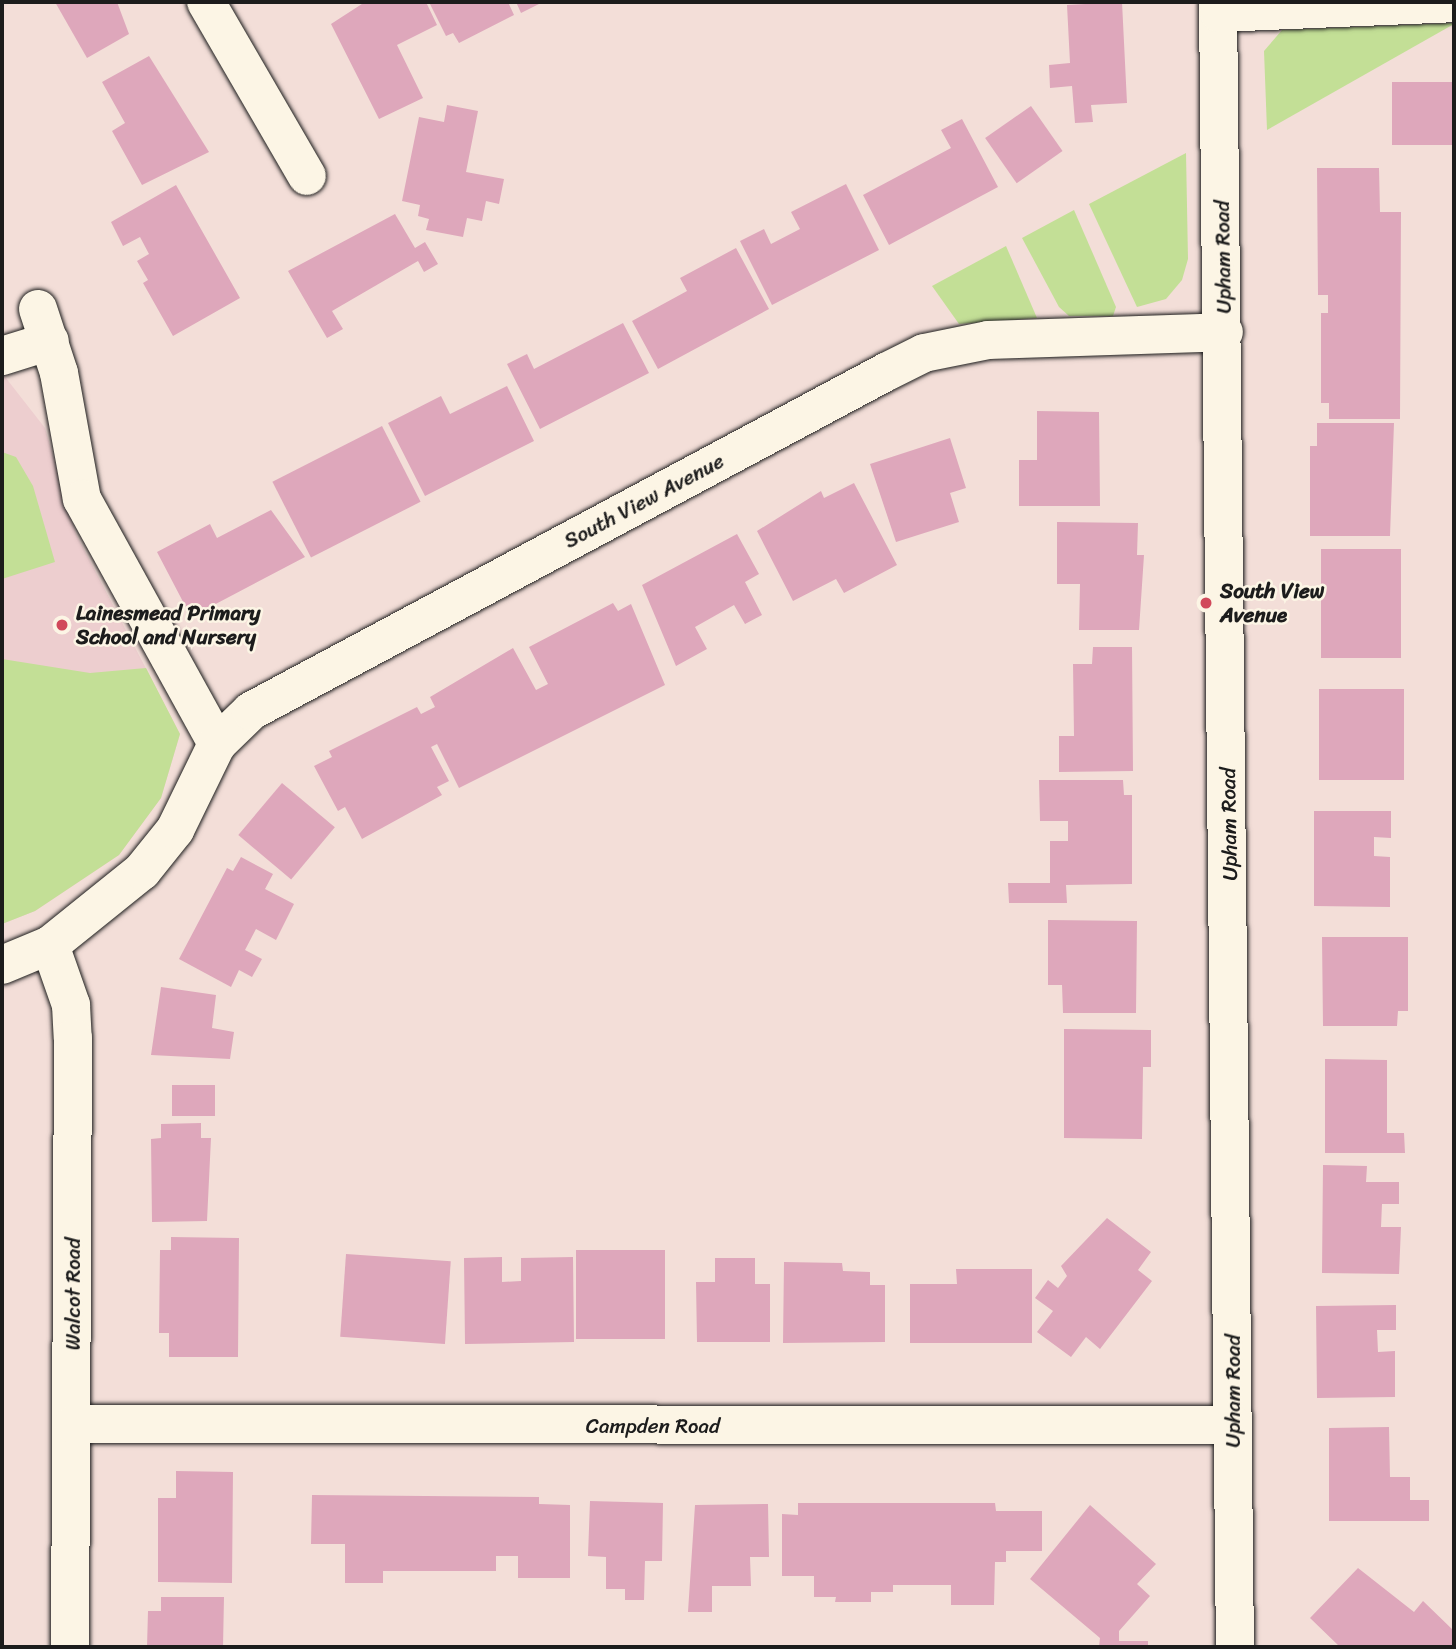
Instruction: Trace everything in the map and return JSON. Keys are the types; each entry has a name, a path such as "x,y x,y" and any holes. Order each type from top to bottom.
{"street":[{"path":"206,2 307,176"},
{"path":"1218,8 1454,3"},
{"name":"Upham Road","path":"1218,8 1224,332 1235,1647"},
{"path":"2,356 44,325 82,499 217,744"},
{"name":"South View Avenue","path":"2,965 50,945 160,851 217,744 251,711 925,353 988,340 1224,332"},
{"name":"Walcot Road","path":"50,945 71,1005 73,1038 74,1424 70,1647"},
{"name":"Campden Road","path":"74,1424 1233,1425"}],"shaded area":[{"name":"Lainesmead Primary School and Nursery","path":"2,373 45,428 76,534 180,734 161,798 119,855 35,911 2,924"}],"green space":[{"path":"1454,23 1267,130 1264,51 1282,30"},
{"path":"1186,153 1188,259 1182,280 1166,299 1137,307 1089,204"},
{"path":"1074,210 1116,307 1113,316 1069,316 1059,307 1022,238"},
{"path":"1006,246 1037,318 959,324 932,286"},
{"path":"2,452 16,457 33,486 55,562 2,579"},
{"name":"Lainesmead Primary School and Nursery","path":"2,659 90,673 146,668 180,734 161,798 119,855 35,911 2,924"}],"building":[{"path":"55,2 117,2 129,34 87,58"},
{"path":"365,2 426,2 437,25 397,45 423,98 379,119 331,24"},
{"path":"429,2 508,2 514,15 459,43 453,33 446,36"},
{"path":"516,2 543,2 521,13"},
{"path":"1122,2 1127,103 1091,105 1093,122 1075,123 1072,86 1050,88 1049,65 1070,63 1067,5"},
{"path":"149,56 209,152 142,185 112,131 125,123 102,82"},
{"path":"1392,82 1454,82 1454,145 1392,145"},
{"path":"447,105 478,111 466,172 504,179 499,204 486,201 482,221 467,218 463,237 426,230 429,219 418,216 420,205 402,201 419,117 444,122"},
{"path":"1031,106 1063,151 1017,183 985,138"},
{"path":"962,119 998,187 889,245 863,195 951,148 941,130"},
{"path":"1317,168 1379,168 1380,212 1401,212 1400,419 1329,419 1329,403 1321,403 1321,313 1328,313 1328,295 1318,295"},
{"path":"846,184 879,250 772,305 740,241 764,229 771,244 800,229 791,212"},
{"path":"176,185 240,298 173,336 143,283 148,280 137,261 149,254 140,237 123,246 111,222"},
{"path":"395,214 415,248 425,242 438,264 424,272 418,261 332,311 343,329 327,338 288,271"},
{"path":"736,248 769,309 658,369 632,321 687,291 680,278"},
{"path":"623,323 649,373 540,429 507,364 527,354 534,369"},
{"path":"507,386 534,441 425,496 388,423 441,396 450,414"},
{"path":"1037,411 1099,412 1100,506 1019,506 1019,460 1037,460"},
{"path":"1317,423 1394,423 1390,536 1310,536 1310,446 1317,446"},
{"path":"382,426 421,502 311,558 272,482"},
{"path":"950,438 966,488 950,493 959,522 896,542 870,464"},
{"path":"854,483 897,565 844,593 836,579 793,601 757,531 821,491 824,498"},
{"path":"271,510 305,557 191,617 157,552 210,524 217,538"},
{"path":"1057,522 1138,523 1137,555 1144,555 1139,630 1079,630 1080,584 1057,584"},
{"path":"737,534 759,574 745,582 762,615 745,624 734,605 695,627 707,649 676,666 642,585"},
{"path":"1321,549 1401,549 1401,658 1321,658"},
{"path":"613,603 618,611 631,604 665,685 459,788 437,744 431,747 449,781 437,787 442,795 362,839 345,807 338,811 314,766 332,757 329,751 417,707 421,714 435,707 430,697 513,648 536,690 548,684 529,647"},
{"path":"1093,647 1132,647 1133,771 1059,772 1059,736 1074,736 1073,664 1092,664"},
{"path":"1319,689 1404,689 1404,780 1319,780"},
{"path":"1039,780 1123,780 1124,795 1132,795 1132,884 1066,885 1067,903 1009,903 1008,883 1050,883 1050,841 1068,841 1068,821 1040,821"},
{"path":"282,783 335,827 291,879 238,835"},
{"path":"1314,811 1391,811 1391,838 1374,837 1374,856 1390,857 1390,907 1314,906"},
{"path":"241,857 273,874 265,889 294,904 276,940 256,929 245,950 262,959 252,977 239,970 231,987 179,959 227,868 233,871"},
{"path":"1048,920 1137,921 1136,1013 1063,1013 1062,985 1048,985"},
{"path":"1322,937 1408,937 1408,1011 1398,1011 1397,1026 1323,1026"},
{"path":"161,987 216,995 212,1028 234,1032 230,1059 151,1055"},
{"path":"1064,1029 1151,1030 1151,1067 1143,1067 1142,1139 1064,1138"},
{"path":"1325,1059 1387,1060 1387,1133 1404,1133 1405,1153 1325,1153"},
{"path":"172,1085 215,1085 215,1116 172,1116"},
{"path":"201,1123 201,1138 211,1138 207,1221 152,1222 151,1139 161,1138 161,1124"},
{"path":"1323,1165 1367,1166 1366,1182 1399,1182 1399,1204 1382,1204 1381,1227 1401,1227 1399,1274 1322,1273"},
{"path":"1107,1218 1151,1252 1138,1270 1152,1281 1100,1349 1086,1337 1071,1357 1037,1332 1053,1311 1035,1298 1048,1280 1058,1288 1067,1276 1061,1266"},
{"path":"171,1237 239,1238 238,1357 169,1357 169,1333 159,1333 160,1250 171,1250"},
{"path":"576,1250 665,1250 665,1339 576,1339"},
{"path":"346,1254 451,1261 445,1344 340,1337"},
{"path":"502,1257 502,1282 521,1281 521,1258 573,1257 574,1342 465,1344 464,1258"},
{"path":"715,1258 755,1258 755,1284 770,1284 770,1342 697,1342 696,1282 715,1282"},
{"path":"784,1262 842,1263 843,1271 870,1272 870,1285 885,1285 885,1342 783,1343"},
{"path":"956,1269 1032,1269 1032,1343 910,1343 910,1284 957,1284"},
{"path":"1396,1305 1396,1330 1377,1330 1378,1352 1395,1351 1395,1397 1317,1398 1316,1306"},
{"path":"1389,1427 1390,1477 1410,1477 1410,1500 1429,1500 1429,1521 1329,1521 1329,1428"},
{"path":"176,1471 233,1472 232,1583 158,1582 158,1498 176,1498"},
{"path":"312,1495 539,1497 539,1504 570,1505 570,1578 518,1578 518,1556 496,1556 496,1571 383,1571 383,1583 345,1583 345,1544 311,1544"},
{"path":"590,1501 663,1503 662,1561 645,1561 644,1600 625,1600 625,1589 606,1589 606,1557 588,1556"},
{"path":"798,1503 995,1503 996,1511 1042,1511 1042,1551 1006,1551 1006,1562 995,1562 994,1605 951,1605 951,1585 893,1585 893,1592 871,1592 871,1602 835,1602 836,1597 814,1597 814,1576 782,1576 782,1514 798,1515"},
{"path":"768,1504 769,1557 750,1557 751,1586 712,1586 712,1612 688,1612 695,1505"},
{"path":"1090,1505 1156,1564 1137,1584 1150,1596 1119,1631 1119,1641 1148,1641 1148,1647 1099,1647 1100,1638 1030,1579"},
{"path":"1358,1568 1414,1612 1423,1601 1454,1631 1454,1647 1340,1647 1310,1618"},
{"path":"161,1597 224,1597 223,1647 147,1647 148,1611 161,1611"}],"place":[{"name":"South View Avenue","path":"1206,603"},
{"name":"Lainesmead Primary School and Nursery","path":"62,625"}]}
